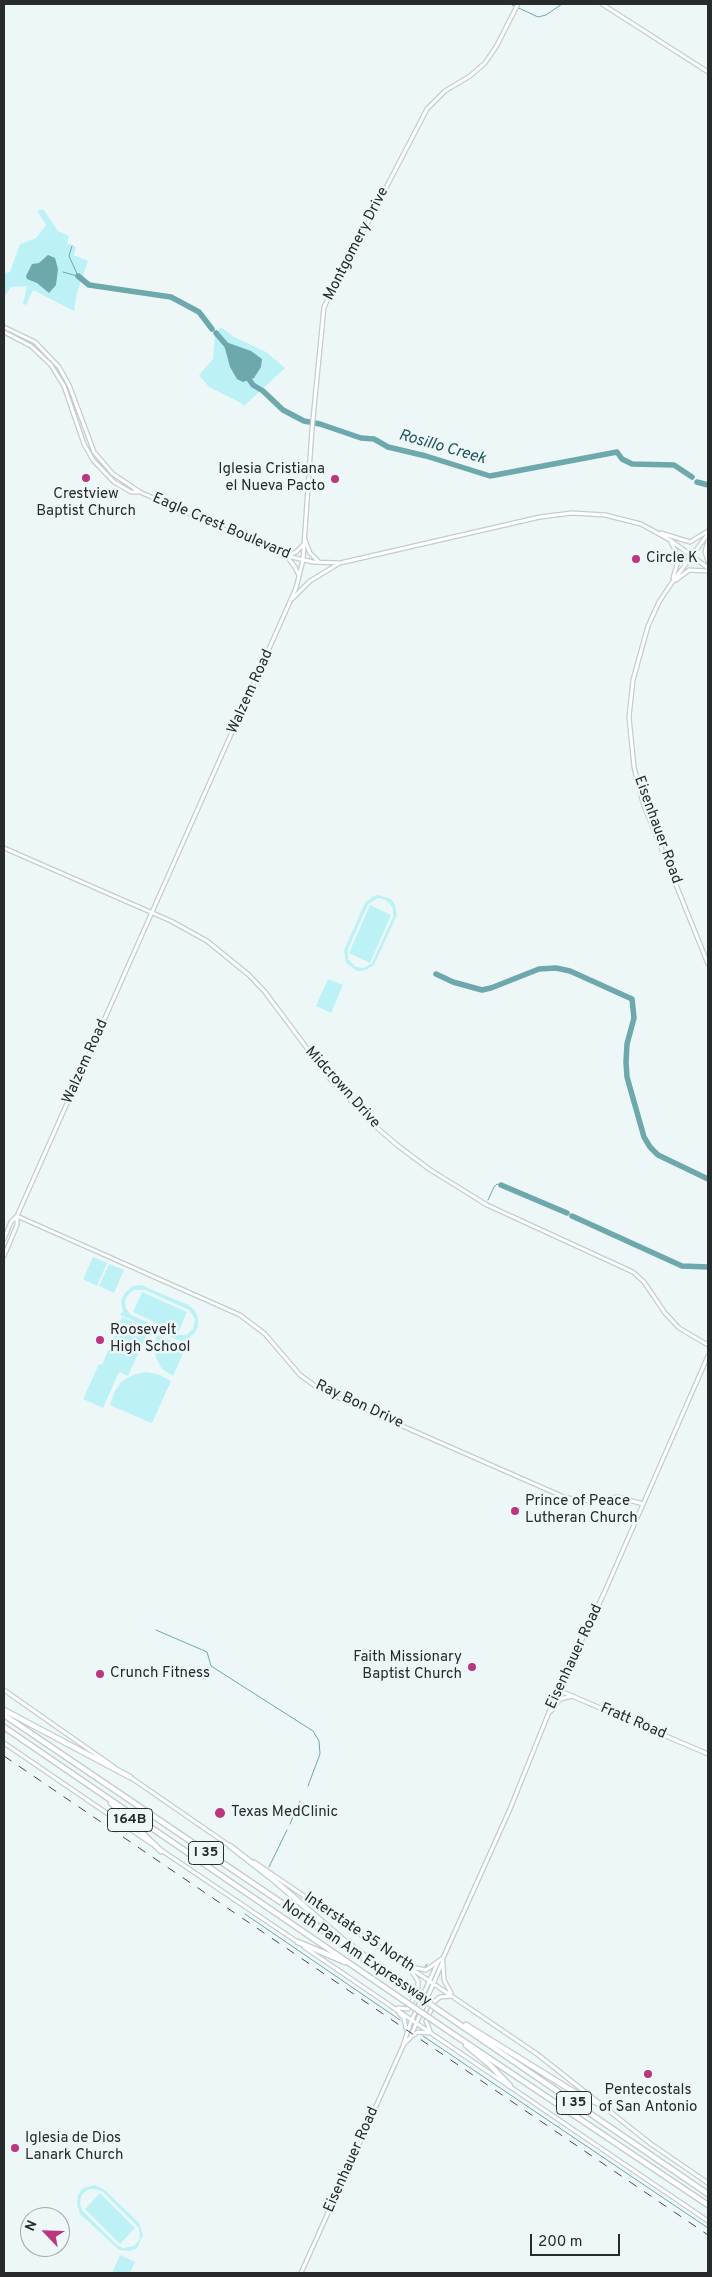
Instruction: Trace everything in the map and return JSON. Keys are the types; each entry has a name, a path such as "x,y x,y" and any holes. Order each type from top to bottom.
{"highway":[{"path":"4,1710 130,1777"},
{"name":"North Pan Am Expressway","path":"4,1715 708,2194"},
{"name":"North Pan Am Expressway","path":"4,1727 708,2206"},
{"name":"164B","path":"97,1790 161,1851"},
{"path":"230,1846 276,1881 342,1938 410,1990"},
{"path":"298,1942 354,1966"},
{"path":"439,2010 579,2095 602,2105"},
{"path":"456,2036 490,2065 510,2086"}],"main road":[{"name":"Montgomery Drive","path":"303,560 322,314 333,289 427,109 445,90 470,76 485,63 496,47 518,4"},
{"path":"602,4 708,72"},
{"name":"Eagle Crest Boulevard","path":"4,327 35,342 55,361 69,385 94,452 113,474 140,492 287,557 303,560"},
{"name":"Eagle Crest Boulevard","path":"4,332 37,350 55,370 67,393 84,444 98,467 120,486 131,492 140,492"},
{"path":"303,560 319,563 340,563 557,514 605,515 641,524 670,540 708,569"},
{"path":"656,532 690,542 708,533"},
{"path":"692,556 708,533"},
{"path":"670,540 678,558 671,584"},
{"path":"299,578 296,567 287,557 296,552 304,541 310,553 319,563"},
{"path":"708,541 705,554 708,561"},
{"name":"Eisenhauer Road","path":"692,556 671,584 654,613 640,650 630,701 630,744 643,803 708,964"},
{"name":"Walzem Road","path":"4,1239 11,1222 17,1216 290,602 299,578 303,560"},
{"path":"290,602 310,581 340,563"},
{"path":"671,584 689,570 708,569"},
{"name":"Midcrown Drive","path":"4,848 189,930 206,941 249,975 265,992 313,1058 344,1095 375,1126 409,1154 429,1169 487,1205 633,1272 644,1282 665,1313 679,1328 708,1344"},
{"name":"Walzem Road","path":"4,1256 17,1225 17,1216"},
{"name":"Ray Bon Drive","path":"17,1216 240,1315 265,1334 300,1375 318,1388 345,1401 564,1497 585,1501 618,1497 643,1504"},
{"name":"Eisenhauer Road","path":"403,2046 410,2038 434,1984 510,1809 558,1690 708,1356"},
{"name":"Interstate 35 North","path":"4,1690 537,2054 651,2144 708,2183"},
{"name":"Fratt Road","path":"558,1690 708,1754"},
{"path":"547,1718 560,1699 573,1696"},
{"path":"4,1743 161,1851 392,2005 416,2024 708,2220"},
{"path":"431,2033 426,2021 435,2002 440,1997 452,1996 444,1980 443,1960"},
{"name":"Eisenhauer Road","path":"301,2273 403,2046 412,2020 438,1961 443,1960"},
{"path":"408,1966 426,1970 438,1961"},
{"path":"392,2005 402,2010 408,2009 418,1990 418,1981 408,1966"},
{"path":"392,2005 404,2018 406,2035"},
{"path":"410,2038 418,2032 431,2033"}],"shaded area":[{"path":"43,209 58,231 69,236 67,243 76,247 74,255 88,261 77,293 74,311 33,290 26,305 23,304 27,286 11,287 4,297 4,273 10,272 20,244 36,238 46,225 37,211"},
{"path":"48,255 55,258 58,269 56,285 49,293 37,283 27,279 26,276 32,264 39,263"},
{"path":"221,327 234,337 266,352 285,368 244,406 209,387 199,375 213,359 215,335"},
{"path":"223,341 251,351 262,359 261,367 254,378 243,382 237,379 230,367"},
{"path":"378,895 391,899 395,905 397,915 374,965 366,970 357,971 346,963 344,950 365,903","holes":["378,898 386,900 393,909 393,917 372,963 364,968 356,967 348,959 348,949 368,904"]},
{"path":"370,905 391,915 370,963 349,953"},
{"path":"328,979 343,985 331,1013 316,1006"},
{"path":"93,1257 107,1263 97,1286 83,1279"},
{"path":"109,1264 124,1270 114,1293 99,1286"},
{"path":"141,1285 188,1305 195,1310 198,1326 194,1334 186,1339 185,1343 120,1315 123,1311 121,1301 124,1294 133,1286","holes":["134,1290 145,1290 189,1310 195,1319 193,1329 186,1335 177,1335 131,1315 126,1308 127,1296"]},
{"path":"142,1292 187,1312 178,1333 133,1312"},
{"path":"122,1317 149,1329 128,1376 119,1372 103,1408 83,1399 99,1364 102,1365"},
{"path":"157,1335 184,1346 185,1349 173,1376 162,1369 156,1358 154,1345"},
{"path":"147,1372 160,1375 171,1381 151,1423 110,1405 114,1393 121,1382 135,1374"},
{"path":"95,2185 105,2190 139,2223 143,2235 137,2248 130,2251 119,2250 80,2214 77,2204 78,2195 83,2188","holes":["87,2190 102,2191 139,2228 140,2239 134,2246 123,2248 117,2245 82,2210 80,2204 81,2196"]},
{"path":"100,2193 135,2228 120,2244 85,2209"},
{"path":"120,2255 135,2262 130,2273 112,2273"}],"waterway":[{"path":"510,4 538,17 546,15 562,4"},
{"path":"72,246 69,256 78,276"},
{"name":"Rosillo Creek","path":"63,272 77,276"},
{"name":"Rosillo Creek","path":"78,276 89,285 171,297 199,312 212,329"},
{"name":"Rosillo Creek","path":"216,333 228,347"},
{"name":"Rosillo Creek","path":"246,375 253,385 263,391 283,410 304,421 320,424 361,438 374,439 388,447 426,456 490,476 617,452 622,459 632,464 674,465 692,477"},
{"name":"Rosillo Creek","path":"697,482 708,485"},
{"path":"436,974 453,982 482,990 539,969 556,968 570,971 632,999 634,1018 627,1044 627,1077 644,1137 658,1155 708,1179"},
{"path":"488,1200 494,1187 497,1184 501,1185"},
{"path":"501,1185 567,1213"},
{"path":"572,1216 682,1266 708,1267"},
{"path":"156,1630 207,1652 211,1666 313,1731 319,1741 320,1754 308,1786"},
{"path":"290,1824 300,1801"},
{"path":"269,1867 287,1830"},
{"path":"245,1914 400,2020"},
{"path":"423,2036 708,2228"}],"railway":[{"path":"4,1756 708,2235"}],"place":[{"name":"Crestview Baptist Church","path":"86,478"},
{"name":"Iglesia Cristiana el Nueva Pacto","path":"335,479"},
{"name":"Circle K","path":"636,559"},
{"name":"Roosevelt High School","path":"100,1340"},
{"name":"Prince of Peace Lutheran Church","path":"515,1511"},
{"name":"Faith Missionary Baptist Church","path":"472,1667"},
{"name":"Crunch Fitness","path":"100,1674"},
{"name":"Texas MedClinic","path":"220,1813"},
{"name":"Pentecostals of San Antonio","path":"648,2074"},
{"name":"Iglesia de Dios Lanark Church","path":"15,2148"}]}
